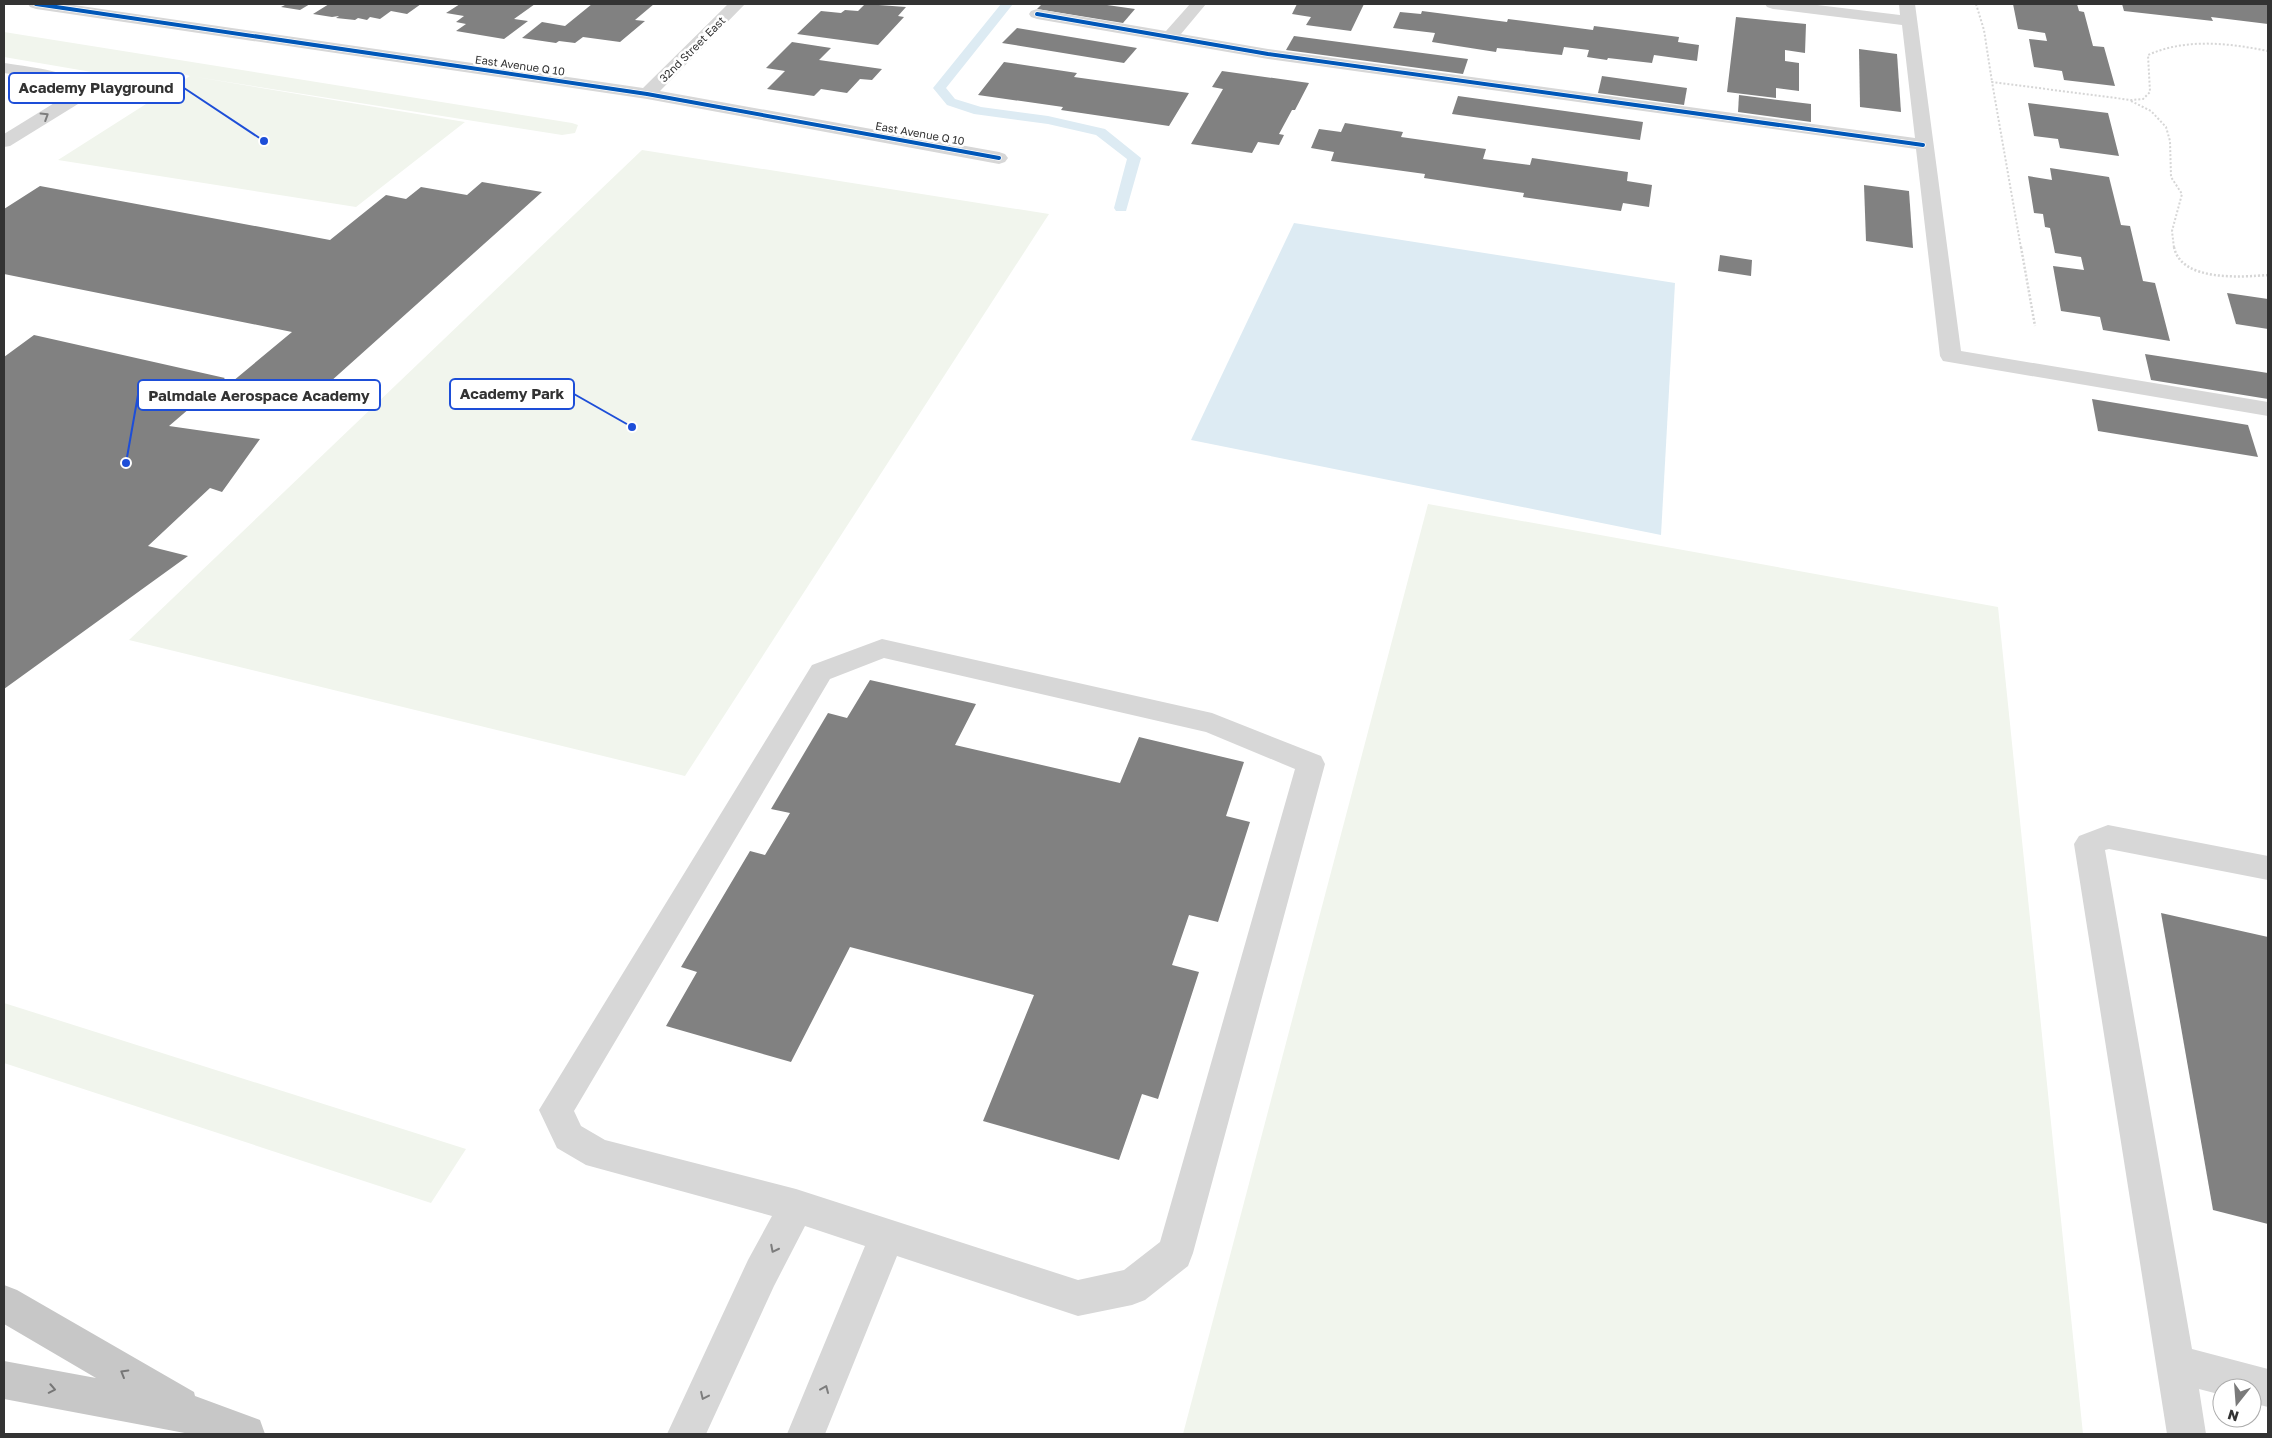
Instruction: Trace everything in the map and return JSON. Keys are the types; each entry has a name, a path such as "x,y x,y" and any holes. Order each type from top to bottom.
{"highway":[{"path":"4,1303 196,1416"},
{"path":"4,1380 196,1416 246,1434"}],"street":[{"name":"East Avenue Q 10","path":"36,4 647,94 999,158"},
{"name":"32nd Street East","path":"647,94 737,4"},
{"path":"1170,37 1198,4"},
{"path":"1773,4 1908,12 1951,356 2268,409"},
{"path":"1037,14 1268,54 1924,145"},
{"path":"4,68 53,76 76,86 72,100 4,142"},
{"path":"882,648 1212,723 1311,764 1174,1253 1132,1287 1078,1298 796,1206 598,1154 569,1138 556,1110 821,672 882,648"},
{"path":"2187,1434 2089,844 2108,837 2268,868"},
{"path":"686,1434 761,1273 796,1206"},
{"path":"806,1434 887,1237"},
{"path":"2176,1364 2268,1388"}],"path":[{"path":"1976,4 1984,30 2036,334"},
{"path":"1992,82 2131,100 2143,99 2150,92 2148,55 2160,48 2184,45 2216,45 2250,47 2268,51"},
{"path":"2131,100 2156,114 2165,124 2170,139 2169,162 2172,178 2182,194 2172,236 2180,260 2192,268 2224,276 2268,275"}],"shaded area":[{"path":"4,32 578,125 575,133 562,135 182,74 145,99 110,95 109,75 4,57"},
{"path":"190,76 465,122 356,207 58,160"},
{"path":"642,150 1049,214 685,776 129,640"},
{"path":"1294,223 1675,283 1661,535 1191,440"},
{"path":"1428,504 1998,607 2083,1434 1183,1434"},
{"path":"4,1003 466,1149 431,1203 4,1063"}],"building":[{"path":"287,4 310,4 300,10 281,7"},
{"path":"329,4 421,4 407,14 391,11 380,19 370,17 367,20 358,18 355,20 336,18 339,16 332,17 313,14"},
{"path":"460,4 535,4 514,19 528,21 504,39 456,31 466,24 456,22 464,16 446,13"},
{"path":"592,4 654,4 635,20 645,21 620,42 583,37 575,43 559,41 556,43 522,38 542,22 565,26"},
{"path":"865,4 906,7 898,16 904,17 878,45 797,34 821,11 841,13 845,10 858,11"},
{"path":"1042,4 1100,4 1135,9 1123,23 1037,9"},
{"path":"1297,4 1364,4 1351,31 1306,25 1311,17 1292,14"},
{"path":"2013,4 2077,4 2079,11 2084,12 2093,46 2104,47 2115,86 2064,80 2062,71 2034,67 2029,39 2047,41 2045,33 2018,29"},
{"path":"2122,4 2268,4 2268,24 2211,17 2213,21 2124,11"},
{"path":"1422,11 1507,22 1508,19 1593,30 1594,26 1679,37 1678,42 1699,45 1697,61 1654,55 1652,63 1608,58 1607,60 1587,57 1589,50 1564,47 1562,55 1497,48 1496,52 1432,42 1435,33 1393,28 1400,12 1421,14"},
{"path":"1736,17 1806,24 1805,53 1785,50 1785,61 1799,63 1799,91 1776,88 1776,98 1727,92"},
{"path":"1017,28 1137,48 1124,63 1002,43"},
{"path":"1294,36 1468,59 1463,74 1286,50"},
{"path":"792,42 831,48 819,60 882,69 872,80 860,79 847,93 821,89 814,96 767,89 785,71 766,68"},
{"path":"1859,49 1897,54 1901,112 1860,107"},
{"path":"1004,62 1077,73 1074,77 1189,93 1169,126 1061,110 1063,107 978,95"},
{"path":"1222,71 1309,83 1295,110 1292,110 1279,134 1284,135 1279,145 1258,142 1252,153 1191,144 1223,89 1212,87"},
{"path":"1602,76 1687,88 1684,105 1598,93"},
{"path":"1739,95 1811,104 1811,122 1738,112"},
{"path":"1458,96 1643,122 1640,140 1452,114"},
{"path":"2028,103 2108,113 2119,156 2060,148 2058,139 2034,136"},
{"path":"1345,123 1403,132 1401,137 1486,149 1483,159 1530,165 1532,158 1628,172 1627,181 1652,185 1649,207 1623,203 1621,211 1523,197 1524,193 1424,178 1425,174 1331,161 1334,152 1311,148 1319,129 1341,132"},
{"path":"2050,168 2109,177 2121,225 2130,226 2143,281 2155,283 2170,341 2103,330 2100,317 2061,311 2053,266 2084,270 2081,257 2055,253 2050,228 2045,227 2043,214 2034,213 2028,176 2052,180"},
{"path":"482,182 542,192 301,408 221,391 292,332 4,274 4,209 40,186 330,240 386,195 406,199 421,187 467,195"},
{"path":"1864,185 1909,191 1913,248 1866,241"},
{"path":"1720,255 1752,260 1751,276 1718,271"},
{"path":"2227,293 2268,299 2268,329 2236,324"},
{"path":"34,335 225,378 169,426 260,439 222,492 210,488 148,546 188,556 4,689 4,357"},
{"path":"2145,354 2268,373 2268,399 2151,380"},
{"path":"2092,399 2248,425 2258,457 2098,431"},
{"path":"870,680 976,704 955,745 1120,783 1139,737 1244,762 1226,816 1250,822 1218,922 1189,915 1172,965 1199,972 1158,1099 1142,1094 1119,1160 983,1121 1034,995 850,947 791,1062 666,1026 697,972 681,967 750,851 765,855 790,813 771,809 828,713 847,718"},
{"path":"2161,913 2268,937 2268,1224 2213,1210"}],"waterway":[{"path":"1007,4 939,88 951,102 979,111 1048,120 1100,132 1134,158 1121,208"}],"cycle path":[{"path":"36,4 647,94 999,158"},
{"path":"1037,14 1268,54 1923,145"}],"place":[{"name":"Academy Playground","path":"264,141"},
{"name":"Academy Park","path":"632,427"},
{"name":"Palmdale Aerospace Academy","path":"126,463"}]}
